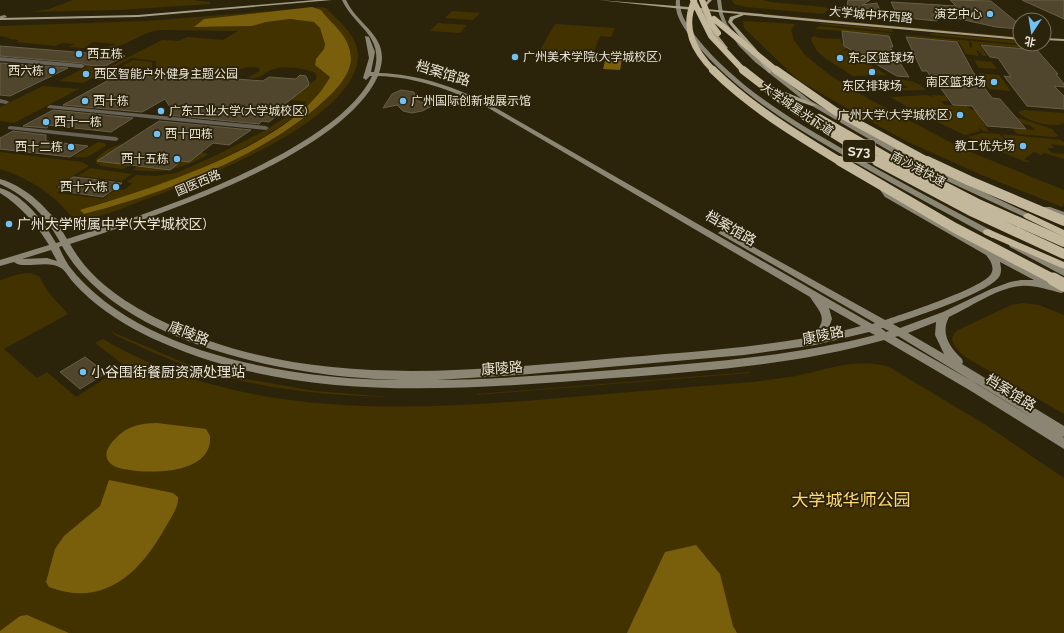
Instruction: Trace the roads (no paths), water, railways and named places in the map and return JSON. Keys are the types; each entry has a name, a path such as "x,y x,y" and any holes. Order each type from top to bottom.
{"highway":[{"path":"1063,289 833,157 760,108 712,68 694,46 689,28 688,15 697,5 728,33 796,85 845,117 922,159 969,182 1064,221"},
{"name":"南沙港快速","path":"697,5 735,54 760,75 821,119 898,163 976,203 1064,242"},
{"name":"南沙港快速","path":"697,5 701,22 722,50 769,92 803,117 838,139 908,178 1064,254"},
{"path":"1028,216 1064,234"},
{"path":"988,232 1064,266"}],"main road":[{"path":"1,17 144,12 294,0"},
{"path":"1,17 130,16 330,0"},
{"path":"344,0 351,14 368,30 377,43 380,56 373,73"},
{"name":"大学城中环西路","path":"600,0 677,3"},
{"name":"大学城中环西路","path":"638,0 697,5 762,15 1012,37"},
{"path":"642,0 657,0"},
{"path":"697,5 710,0"},
{"name":"大学城星光下道","path":"719,0 720,9 725,24 749,54 814,105 908,159 1028,216 1064,230"},
{"name":"大学城星光下道","path":"677,3 680,19 713,61 759,99 864,165 1064,274"},
{"path":"339,5 346,15 364,32 371,44 373,73"},
{"path":"691,34 697,5"},
{"path":"697,5 709,27 736,61 774,91 814,105"},
{"name":"大学城中环西路","path":"720,9 1012,37"},
{"path":"762,15 738,16 730,20 734,28 758,55 769,71"},
{"path":"1052,41 1064,42"},
{"name":"档案馆路","path":"373,73 402,77 444,86 487,105 874,328"},
{"name":"档案馆路","path":"373,73 438,80 456,85 481,96 886,330 1064,444"},
{"name":"国医西路","path":"0,257 58,242 152,214 204,195 258,169 303,144 328,127 358,100 369,86 373,73"},
{"name":"国医西路","path":"0,264 216,184 295,144 324,124 345,106 373,73"},
{"path":"369,86 383,79 402,77"},
{"path":"908,159 951,169 1064,215"},
{"path":"864,165 888,195 989,253 1063,289"},
{"name":"康陵路","path":"0,181 32,199 51,219 64,266 93,296 111,309 152,333 176,344 204,354 250,367 343,383 416,386 453,385 687,368 765,360 837,348 886,330 982,286 993,278 998,268 997,262 989,253"},
{"name":"康陵路","path":"0,190 16,199 31,212 80,266 104,288 129,306 172,330 198,341 260,358 342,372 426,376 511,371 722,354 815,341 874,328 886,330"},
{"path":"51,219 60,224 75,225 118,221"},
{"path":"0,264 40,260 64,266"},
{"path":"900,332 945,315 1014,284 1031,283 1063,289"},
{"path":"809,291 822,304 828,319 824,330 815,341"},
{"path":"945,315 940,323 939,329 942,343 948,352 973,375"},
{"name":"档案馆路","path":"886,330 900,332 973,375 1064,432"}],"street":[{"path":"0,59 82,66"},
{"path":"50,106 266,128"},
{"path":"10,128 116,139"}],"place":[{"name":"演艺中心","path":"990,14"},
{"name":"西五栋","path":"79,54"},
{"name":"广州美术学院(大学城校区)","path":"515,57"},
{"name":"东2区篮球场","path":"840,58"},
{"name":"西六栋","path":"52,71"},
{"name":"东区排球场","path":"872,72"},
{"name":"西区智能户外健身主题公园","path":"86,74"},
{"name":"南区篮球场","path":"994,82"},
{"name":"西十栋","path":"85,101"},
{"name":"广州国际创新城展示馆","path":"403,101"},
{"name":"广东工业大学(大学城校区)","path":"161,111"},
{"name":"广州大学(大学城校区)","path":"960,115"},
{"name":"西十一栋","path":"46,122"},
{"name":"西十四栋","path":"157,134"},
{"name":"教工优先场","path":"1023,146"},
{"name":"西十二栋","path":"71,147"},
{"name":"西十五栋","path":"177,159"},
{"name":"西十六栋","path":"116,187"},
{"name":"广州大学附属中学(大学城校区)","path":"9,224"},
{"name":"小谷围街餐厨资源处理站","path":"83,372"}],"park label":[{"name":"大学城华师公园","path":"851,500"}]}
